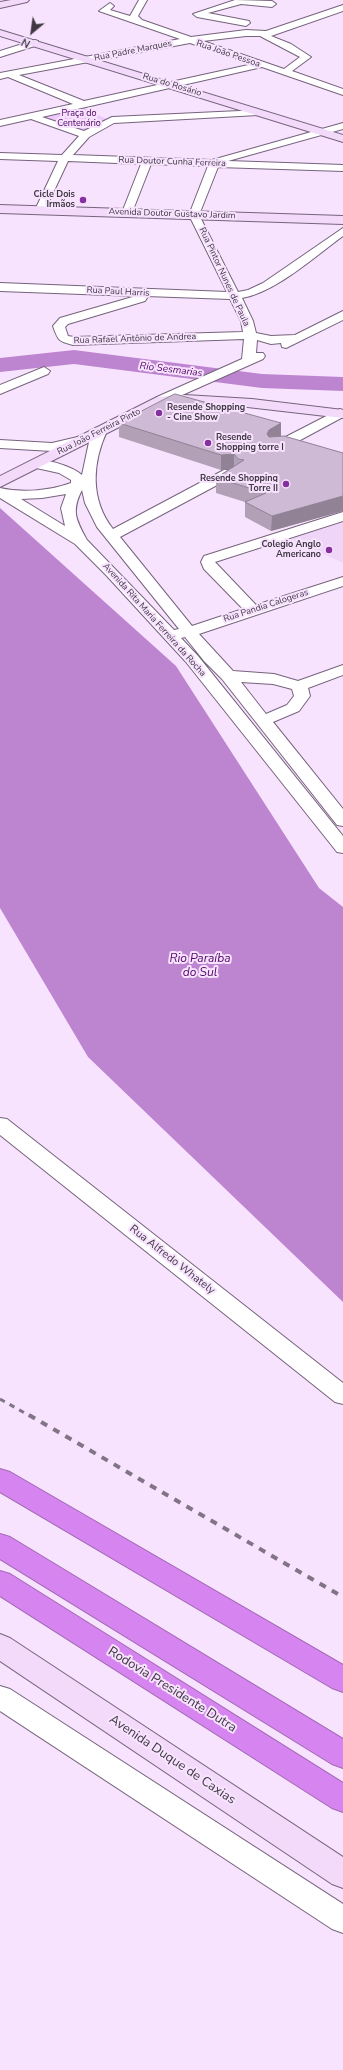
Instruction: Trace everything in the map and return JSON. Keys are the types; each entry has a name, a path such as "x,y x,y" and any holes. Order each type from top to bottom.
{"highway":[{"path":"0,1479 343,1680"},
{"path":"0,1545 343,1755"},
{"name":"Rodovia Presidente Dutra","path":"0,1582 343,1799"}],"main road":[{"path":"0,5 24,0"},
{"name":"Rua do Rosário","path":"0,33 343,139"},
{"name":"Avenida Doutor Gustavo Jardim","path":"0,207 343,218"},
{"name":"Avenida Doutor Gustavo Jardim","path":"41,209 128,210 195,214"},
{"name":"Rua João Ferreira Pinto","path":"1,487 37,464 162,400 189,398 341,414"},
{"name":"Avenida Duque de Caxias","path":"0,1646 343,1874"}],"street":[{"path":"138,22 134,16 143,0"},
{"path":"246,34 248,21 197,14 240,1 276,2"},
{"path":"257,12 276,2"},
{"path":"264,38 341,4"},
{"name":"Rua João Pessoa","path":"110,6 103,11 189,40 256,60 284,73 343,92"},
{"name":"Rua Padre Marques","path":"3,74 87,60 189,40 246,34 264,38"},
{"path":"264,38 288,46 306,57 284,73"},
{"path":"0,46 31,42"},
{"path":"0,54 31,42"},
{"path":"0,123 172,85 256,60"},
{"path":"3,74 83,104 112,120"},
{"path":"41,209 65,158 85,135 112,120 258,112"},
{"path":"31,116 85,135"},
{"path":"195,214 214,163 223,159 343,126"},
{"name":"Rua Doutor Cunha Ferreira","path":"0,156 343,168"},
{"path":"128,210 147,161"},
{"name":"Rua Pintor Nunes de Paula","path":"195,214 235,296 251,335 252,350 244,363"},
{"name":"Rua Paul Harris","path":"0,287 235,296 251,293 267,285 343,231"},
{"name":"Rua Rafael Antônio de Andrea","path":"156,294 64,321 59,326 63,338 73,341 251,335"},
{"path":"162,400 298,338 343,314"},
{"path":"251,335 271,340 298,338"},
{"path":"0,390 44,371"},
{"path":"204,381 206,393 226,401"},
{"path":"275,448 341,414"},
{"name":"Avenida Rita Maria Ferreira da Rocha","path":"100,432 93,445 89,483 91,500 107,530 210,658 228,676 262,721 336,802 343,822"},
{"path":"0,435 28,446"},
{"path":"0,444 52,447 86,439"},
{"path":"37,464 74,474 78,479 78,485 68,504 68,520 80,541"},
{"path":"1,487 68,504 88,513 107,530 229,472"},
{"path":"34,495 56,493 78,485"},
{"name":"Avenida Rita Maria Ferreira da Rocha","path":"1,487 80,541 170,635 192,659 343,848"},
{"path":"253,611 209,566 209,559 343,516"},
{"name":"Rua Pandia Calogeras","path":"170,635 189,632 343,581"},
{"path":"228,676 274,679 298,686 343,670"},
{"path":"262,721 293,708 302,696 298,686"},
{"name":"Rua Alfredo Whately","path":"0,1124 343,1396"},
{"path":"0,1697 343,1920"}],"shaded area":[{"name":"Colegio Anglo Americano","path":"343,520 343,563 287,537"}],"green space":[{"name":"Praça do Centenário","path":"81,106 108,120 84,132 36,117"}],"water":[{"name":"Rio Paraíba do Sul","path":"0,508 176,666 319,888 343,907 343,1302 88,1057 0,908"}],"building":[{"path":"175,394 281,423 269,430 267,434 269,437 284,436 343,453 343,496 272,516 245,502 266,493 216,478 244,460 238,459 234,454 221,455 119,423"}],"waterway":[{"name":"Rio Sesmarias","path":"0,365 74,357 262,381 343,384"}],"railway":[{"path":"0,1399 30,1416"},
{"path":"29,1415 343,1597"}],"place":[{"name":"Cicle Dois Irmãos","path":"83,200"},
{"name":"Resende Shopping - Cine Show","path":"159,413"},
{"name":"Resende Shopping torre I","path":"208,443"},
{"name":"Resende Shopping Torre II","path":"286,484"},
{"name":"Colegio Anglo Americano","path":"329,550"}]}
